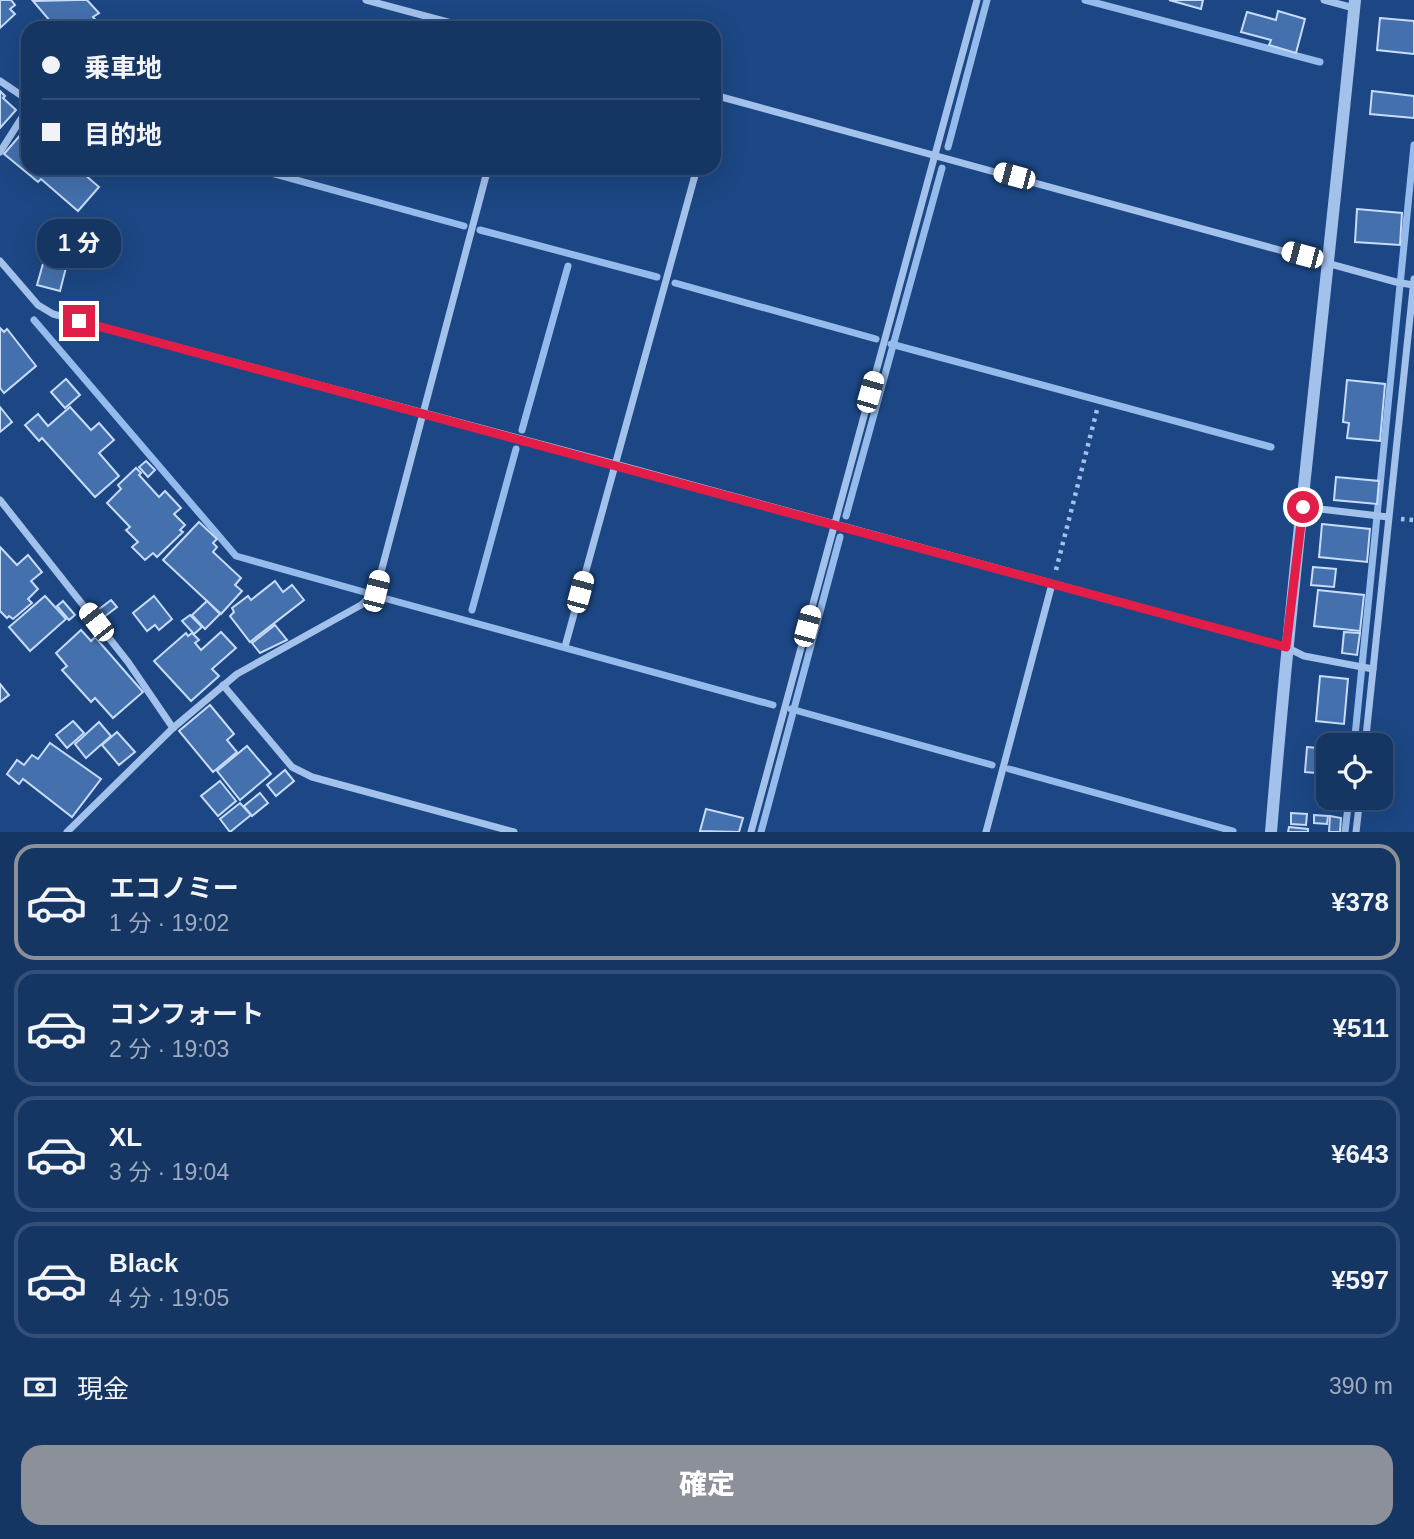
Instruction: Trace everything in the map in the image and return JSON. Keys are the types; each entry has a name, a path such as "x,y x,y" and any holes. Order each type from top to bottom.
{"street":[{"path":"366,0 444,21"},
{"path":"751,832 977,0"},
{"path":"1271,832 1286,647 1303,507 1354,4 1324,0"},
{"path":"0,80 21,95"},
{"path":"721,97 1410,284"},
{"path":"0,152 21,119"},
{"path":"67,832 173,728 237,674 361,605 376,591 486,175"},
{"path":"566,643 695,175"},
{"path":"0,261 38,305 53,314 1286,647 1304,656 1370,669"},
{"path":"1366,733 1385,517 1410,284 1414,279"},
{"path":"0,500 128,662 173,728"},
{"path":"1303,507 1385,517"},
{"path":"986,832 1052,584"},
{"path":"223,685 292,767 312,777 514,832"},
{"path":"1356,832 1359,810"}],"path":[{"path":"1052,584 1098,406"}],"building":[{"path":"0,0 11,0 15,5 10,9 15,14 0,28"},
{"path":"87,0 99,13 93,17 96,21 50,21 33,1"},
{"path":"1169,0 1203,0 1201,9"},
{"path":"1278,11 1305,19 1296,53 1269,45 1271,40 1241,32 1247,12 1276,20"},
{"path":"1380,18 1414,21 1414,54 1377,50"},
{"path":"0,91 5,96 3,98 16,110 0,128"},
{"path":"1372,91 1414,96 1414,118 1370,114"},
{"path":"21,134 21,168 4,154"},
{"path":"30,175 85,175 99,187 78,211 41,179 38,182"},
{"path":"1357,209 1402,213 1400,245 1355,242"},
{"path":"48,246 70,252 60,291 37,285"},
{"path":"0,328 4,332 7,329 36,366 4,393 0,388"},
{"path":"66,379 80,395 65,408 51,392"},
{"path":"1347,380 1385,384 1380,441 1347,438 1349,423 1343,422"},
{"path":"0,407 12,422 0,432"},
{"path":"70,407 91,430 99,423 114,440 99,453 119,476 95,497 42,438 39,441 25,425 38,414 48,426"},
{"path":"146,461 155,470 148,477 139,467"},
{"path":"136,468 159,497 165,491 181,508 174,514 185,525 180,530 183,532 157,557 153,553 145,560 132,547 138,542 126,530 130,527 107,503 121,489 118,485"},
{"path":"1336,477 1379,481 1377,504 1334,500"},
{"path":"199,522 217,539 213,543 217,547 213,552 241,578 235,585 242,591 221,614 163,560"},
{"path":"1322,524 1370,529 1367,562 1319,557"},
{"path":"0,547 17,565 28,555 42,572 31,581 38,589 28,599 32,603 13,619 9,616 7,618 0,611"},
{"path":"1313,567 1336,569 1334,587 1311,585"},
{"path":"275,581 283,592 292,585 304,600 250,642 230,616 234,612 232,608 248,596 251,600"},
{"path":"1318,590 1364,595 1360,631 1314,626"},
{"path":"45,596 66,619 30,651 9,627"},
{"path":"154,596 172,619 159,630 155,625 147,631 133,613"},
{"path":"111,600 117,607 104,617 98,610"},
{"path":"63,601 75,615 69,620 57,606"},
{"path":"207,601 220,614 205,629 192,615"},
{"path":"190,615 202,627 194,634 182,621"},
{"path":"275,625 287,640 260,653 252,643"},
{"path":"81,630 91,641 95,637 143,692 113,718 95,698 91,702 62,670 67,666 56,653"},
{"path":"221,632 236,648 212,669 219,676 191,701 154,661 186,633 188,636 192,633 199,640 195,643 201,650"},
{"path":"1344,632 1360,633 1357,655 1342,653"},
{"path":"1320,676 1348,679 1344,724 1316,721"},
{"path":"0,684 9,695 0,702"},
{"path":"210,705 234,734 227,740 237,752 213,772 179,731"},
{"path":"73,721 84,733 67,748 56,735"},
{"path":"99,722 111,736 86,758 75,744"},
{"path":"117,732 135,752 119,765 102,745"},
{"path":"50,743 101,779 72,817 23,779 19,784 7,774 17,760 24,765 32,755 38,759"},
{"path":"247,746 271,774 240,800 217,771"},
{"path":"1307,747 1316,748 1316,773 1305,772"},
{"path":"285,770 294,781 276,796 267,785"},
{"path":"220,781 236,801 218,816 201,796"},
{"path":"260,793 268,803 252,816 244,806"},
{"path":"240,803 251,815 230,832 220,819"},
{"path":"706,809 743,818 739,832 700,831"},
{"path":"1291,813 1307,814 1306,825 1291,824"},
{"path":"1314,815 1328,816 1327,824 1314,823"},
{"path":"1330,816 1341,818 1340,832 1329,832"},
{"path":"1289,827 1308,829 1308,832 1288,832"}],"waterway":[{"path":"948,147 987,0"},
{"path":"1085,0 1320,62"},
{"path":"1355,733 1414,145"},
{"path":"846,516 942,168"},
{"path":"278,175 464,226"},
{"path":"480,230 657,277"},
{"path":"522,430 568,266"},
{"path":"675,283 876,339"},
{"path":"34,320 236,556 364,592"},
{"path":"891,344 1271,447"},
{"path":"472,610 516,449"},
{"path":"761,832 840,537"},
{"path":"380,597 773,705"},
{"path":"791,709 992,765"},
{"path":"1009,769 1233,831"},
{"path":"1345,832 1348,810"}],"route":[{"path":"79,321 1286,647 1303,507"}]}
